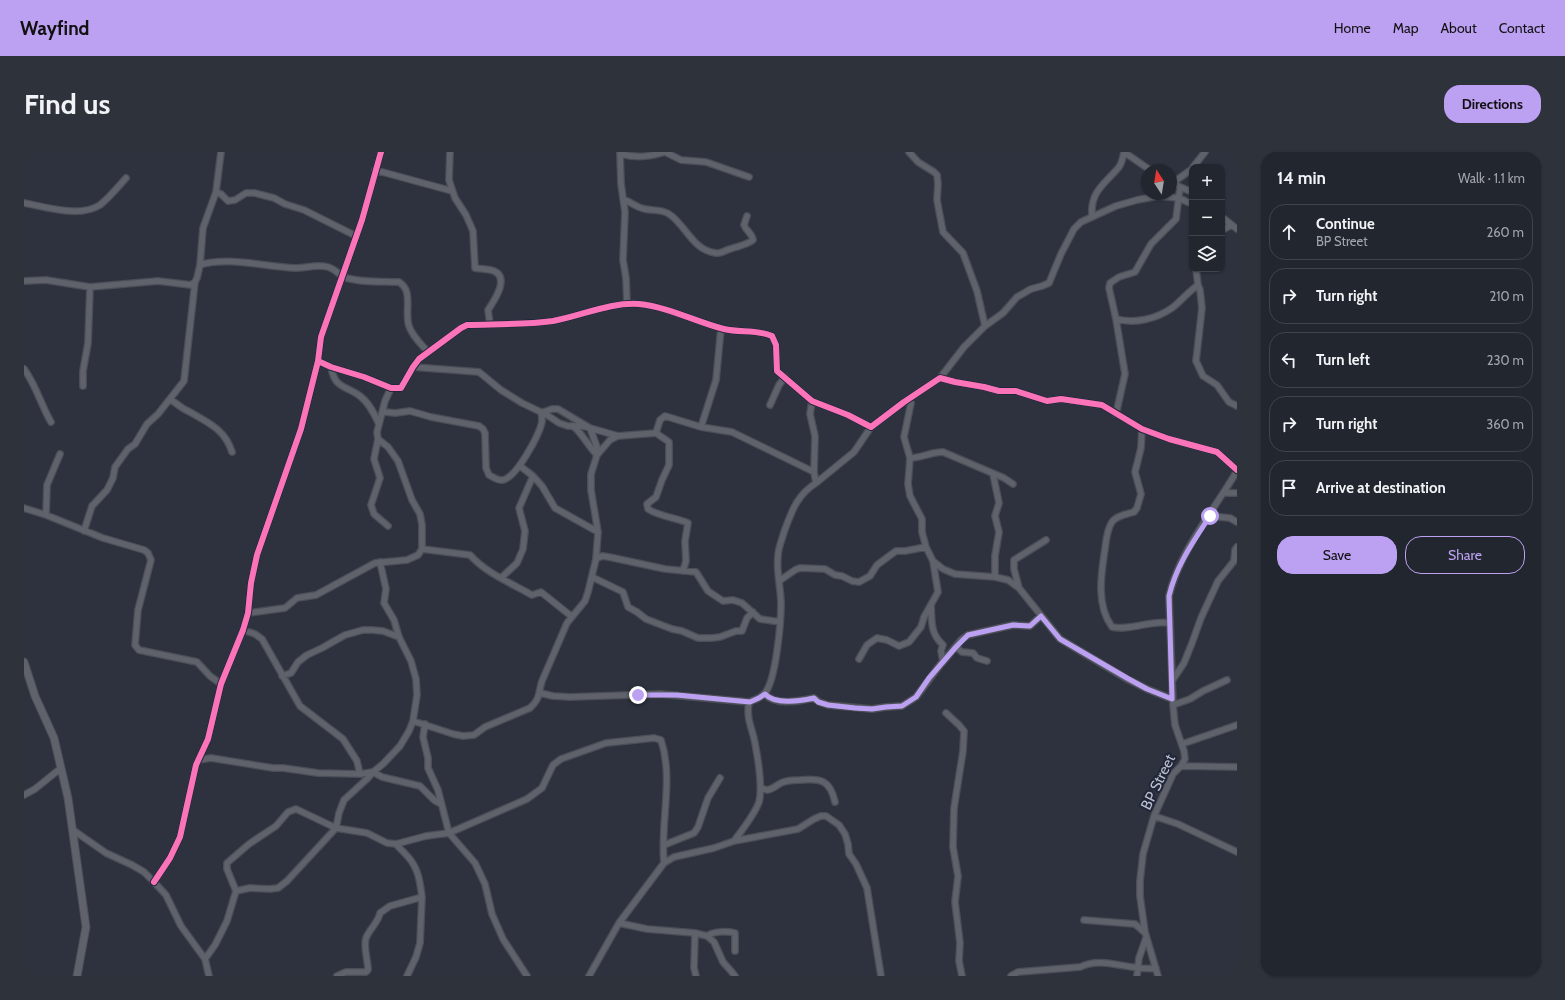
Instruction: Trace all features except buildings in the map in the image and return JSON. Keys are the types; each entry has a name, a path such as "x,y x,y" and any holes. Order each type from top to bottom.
{"street":[{"path":"84,531 92,506 107,490 113,478 115,467 128,449 135,444 142,435 147,424 158,414 184,380 195,282 200,265 203,228 216,192 220,152"},
{"path":"154,882 170,858 180,837 188,808 192,778 198,760 208,739 222,684 248,613 251,583 257,555 301,429 318,360 321,337 356,236 381,152"},
{"path":"450,152 448,169 452,191 466,215 473,231 475,268 495,271 500,276 502,281 496,298 488,310 490,324"},
{"path":"627,304 626,278 623,260 625,212 620,153 638,157 648,157 665,152 681,160 706,162 749,177"},
{"path":"909,152 918,162 934,172 937,176 937,200 943,232 963,253 977,291 985,326"},
{"path":"1092,216 1091,207 1094,195 1109,176 1120,166 1124,152 1141,164"},
{"path":"1196,164 1205,152"},
{"path":"375,170 452,191"},
{"path":"1177,178 1189,170"},
{"path":"24,203 76,212 93,209 101,204 126,178"},
{"path":"1177,185 1189,191"},
{"path":"1116,414 1125,374 1116,319 1109,288 1110,283 1119,277 1135,272 1151,244 1176,219 1180,187"},
{"path":"216,192 221,194 228,201 235,200 246,193 254,193 274,198 285,204 304,210 356,236"},
{"path":"540,693 553,696 570,697 660,694 750,702 765,694 768,690 774,668 780,637 781,604 778,556 794,505 806,489 816,483 854,452 871,427 909,398 940,378 964,347 985,326 1003,313 1017,297 1031,289 1049,283 1061,254 1074,229 1081,222 1116,206 1136,200 1158,196 1170,196 1189,203"},
{"path":"623,198 646,210 658,210 668,213 675,219 686,234 697,244 704,249 716,253 753,240 752,235 744,225 747,216"},
{"path":"1225,220 1234,227"},
{"path":"200,265 216,262 296,268 318,266 328,267 336,270 342,276 358,280 399,282 403,284 406,290 409,326 428,352"},
{"path":"1196,272 1202,308 1196,361 1203,376 1217,385 1229,402 1237,406"},
{"path":"24,281 46,280 90,287 158,281 188,286 195,282"},
{"path":"1116,319 1136,321 1154,317 1172,308 1198,285"},
{"path":"83,386 83,371 88,343 90,287"},
{"path":"318,360 331,367 391,388 401,388 413,367 428,352 467,325 524,324 553,321 627,304 651,306 721,328 760,332 772,336 776,345 777,370 784,377 812,401 848,415 871,427"},
{"path":"701,427 716,380 721,328"},
{"path":"331,367 334,380 345,389 359,396 373,410 379,424"},
{"path":"413,367 479,372 501,390 559,423 572,426 582,426 618,436 656,433 669,442 669,465 656,497 647,504 648,509 654,513 688,523 685,542 686,561 683,571"},
{"path":"24,369 32,380 42,406 51,422"},
{"path":"770,405 784,377"},
{"path":"940,378 999,391 1016,391 1047,401 1061,399 1098,404 1142,429 1169,439 1217,452 1237,470"},
{"path":"388,526 374,514 371,504 380,478 374,460 379,424 385,401 391,388"},
{"path":"859,659 866,645 877,638 887,640 899,646 909,642 921,627 924,617 938,592 933,561 926,547 922,532 922,519 910,496 908,484 910,458 904,437 911,403 909,398"},
{"path":"170,399 186,410 215,426 229,442 232,452"},
{"path":"812,401 810,414 815,436 814,472 816,483"},
{"path":"413,721 463,736 474,734 485,727 530,708 535,704 540,693 540,686 567,622 585,601 596,559 598,532 590,474 597,455 597,447 590,428 558,409 552,409 541,413"},
{"path":"382,414 385,412 395,413 410,411 431,417 479,426 483,429 484,433 486,468 489,475 500,480 504,480 520,466 528,452 542,421 541,413"},
{"path":"656,433 660,420 665,416 701,427 732,432 814,472"},
{"path":"572,426 580,432 586,443 597,455"},
{"path":"1142,429 1141,448 1135,472 1141,494 1134,512 1114,520 1111,523 1108,532 1101,579 1103,608 1106,620 1112,628 1121,629 1161,622 1169,623"},
{"path":"597,455 610,440 618,436"},
{"path":"248,613 285,608 297,598 316,595 380,562 407,560 418,555 422,549 422,525 420,514 412,500 398,461 388,447 378,439"},
{"path":"910,458 917,458 936,452 943,452 1013,484"},
{"path":"46,515 47,485 60,454"},
{"path":"520,466 533,476 542,486 555,508 598,532"},
{"name":"BP Street","path":"1158,976 1145,935 1140,896 1140,881 1143,854 1154,816 1173,774 1181,766 1185,759 1182,744 1175,725 1169,623 1169,596 1172,580 1186,552 1210,516 1237,470"},
{"path":"993,474 999,503 995,516 999,532 995,556 995,577"},
{"path":"501,578 517,563 523,549 525,532 519,508 533,476"},
{"path":"1224,493 1237,493"},
{"path":"24,508 46,515 103,538 144,550 148,553 151,560 138,610 136,648 150,653 197,662 210,676 222,684"},
{"path":"1210,516 1230,518 1237,522"},
{"path":"1019,588 1014,569 1014,560 1046,540"},
{"path":"779,581 800,568 826,569 835,575 859,582 870,576 877,565 896,551 926,547"},
{"path":"1172,681 1184,663 1201,618 1218,581 1234,561 1235,550 1237,547"},
{"path":"422,549 470,555 476,563 501,578 532,594 541,592 571,616"},
{"path":"596,559 602,556 665,569 696,572 708,591 723,601 733,600 742,603 760,619 780,622"},
{"path":"933,561 943,569 955,574 995,577 1008,580 1019,588 1060,639 1127,678 1173,702 1190,699 1227,680"},
{"path":"236,891 250,888 278,888 287,881 336,828 339,813 344,800 400,746 409,731 413,721 417,696 416,679 411,661 399,637 394,620 384,603 386,589 380,562"},
{"path":"592,577 623,592 628,607 637,612 646,620 682,631 698,638 720,637 736,631 742,631 747,618 752,612"},
{"path":"931,605 932,629 937,640 944,646 941,651 942,663"},
{"path":"765,694 772,699 796,701 814,698 818,702 828,705 855,708 872,709 902,706 916,697 942,663 968,635 1013,625 1030,626 1041,616"},
{"path":"243,630 255,634 262,639 300,706 319,719 343,739 357,761 360,774"},
{"path":"282,676 291,672 298,662 307,655 345,636 364,630 372,630 399,637"},
{"path":"956,647 962,652 973,653 977,658 987,661"},
{"path":"24,662 35,696 54,738 68,798 86,927 77,976"},
{"path":"734,841 759,801 760,788 755,742 748,719 750,702"},
{"path":"946,713 964,732 963,752 954,808 953,847 958,876 955,902 960,942 959,961 962,976"},
{"path":"424,724 423,732 428,758 428,768 438,790 448,824 449,833 475,863 485,884 492,914 503,939 527,976"},
{"path":"1182,744 1237,725"},
{"path":"205,959 215,945 227,921 236,891 227,869 227,863 249,844 276,826 288,812 296,809 309,817 336,828 367,833 387,843 396,844 426,836 449,833 526,798 542,788 553,765 560,759 606,743 654,738 661,740 664,749 666,778 664,863"},
{"path":"198,760 211,758 273,768 318,772 360,774 373,772 382,777 420,786 434,800 441,804"},
{"path":"1181,766 1235,766 1237,760"},
{"path":"24,795 35,789 61,768"},
{"path":"664,845 694,833 698,828 708,798 720,778"},
{"path":"760,788 767,790 783,782 811,779 819,780 829,786 832,790 835,802"},
{"path":"589,976 619,922 664,863 674,857 714,848 734,841 798,829 821,816 826,816 839,826 848,844 848,854 856,864 867,888 881,976"},
{"path":"1154,816 1178,824 1237,853"},
{"path":"73,830 106,853 144,872 154,882 166,895 181,926 205,959 209,976"},
{"path":"396,844 409,857 417,871 420,878 422,898 420,942 416,957 407,976"},
{"path":"337,976 346,972 366,972 368,970 365,944 366,939 371,927 378,921 380,913 390,906 422,898"},
{"path":"1084,920 1135,924 1145,935 1139,958 1137,976"},
{"path":"619,922 647,929 696,933 707,936 714,942 723,962 732,970 735,976"},
{"path":"696,933 694,968 696,976"},
{"path":"707,936 714,933 735,933 735,951"},
{"path":"1011,976 1018,972 1076,967 1094,963 1148,969 1156,968"}],"cycle path":[{"path":"154,882 170,858 180,837 196,765 208,739 221,684 243,630 248,613 251,583 257,555 301,429 318,361 321,337 362,220 381,152"},
{"path":"318,361 391,388 401,388 419,359 467,325 520,324 553,321 606,307 639,304 672,311 724,329 754,332 772,336 776,345 777,371 812,401 848,415 871,427 904,402 940,378 999,391 1016,391 1047,401 1061,399 1102,405 1142,429 1169,439 1217,452 1237,470"}],"route":[{"path":"638,695 677,695 750,702 765,694 772,699 796,701 814,698 818,702 828,705 855,708 872,709 902,706 916,697 929,678 961,640 968,635 1013,625 1027,627 1041,616 1060,639 1147,689 1172,699 1169,596 1172,580 1186,552 1210,516"}]}
